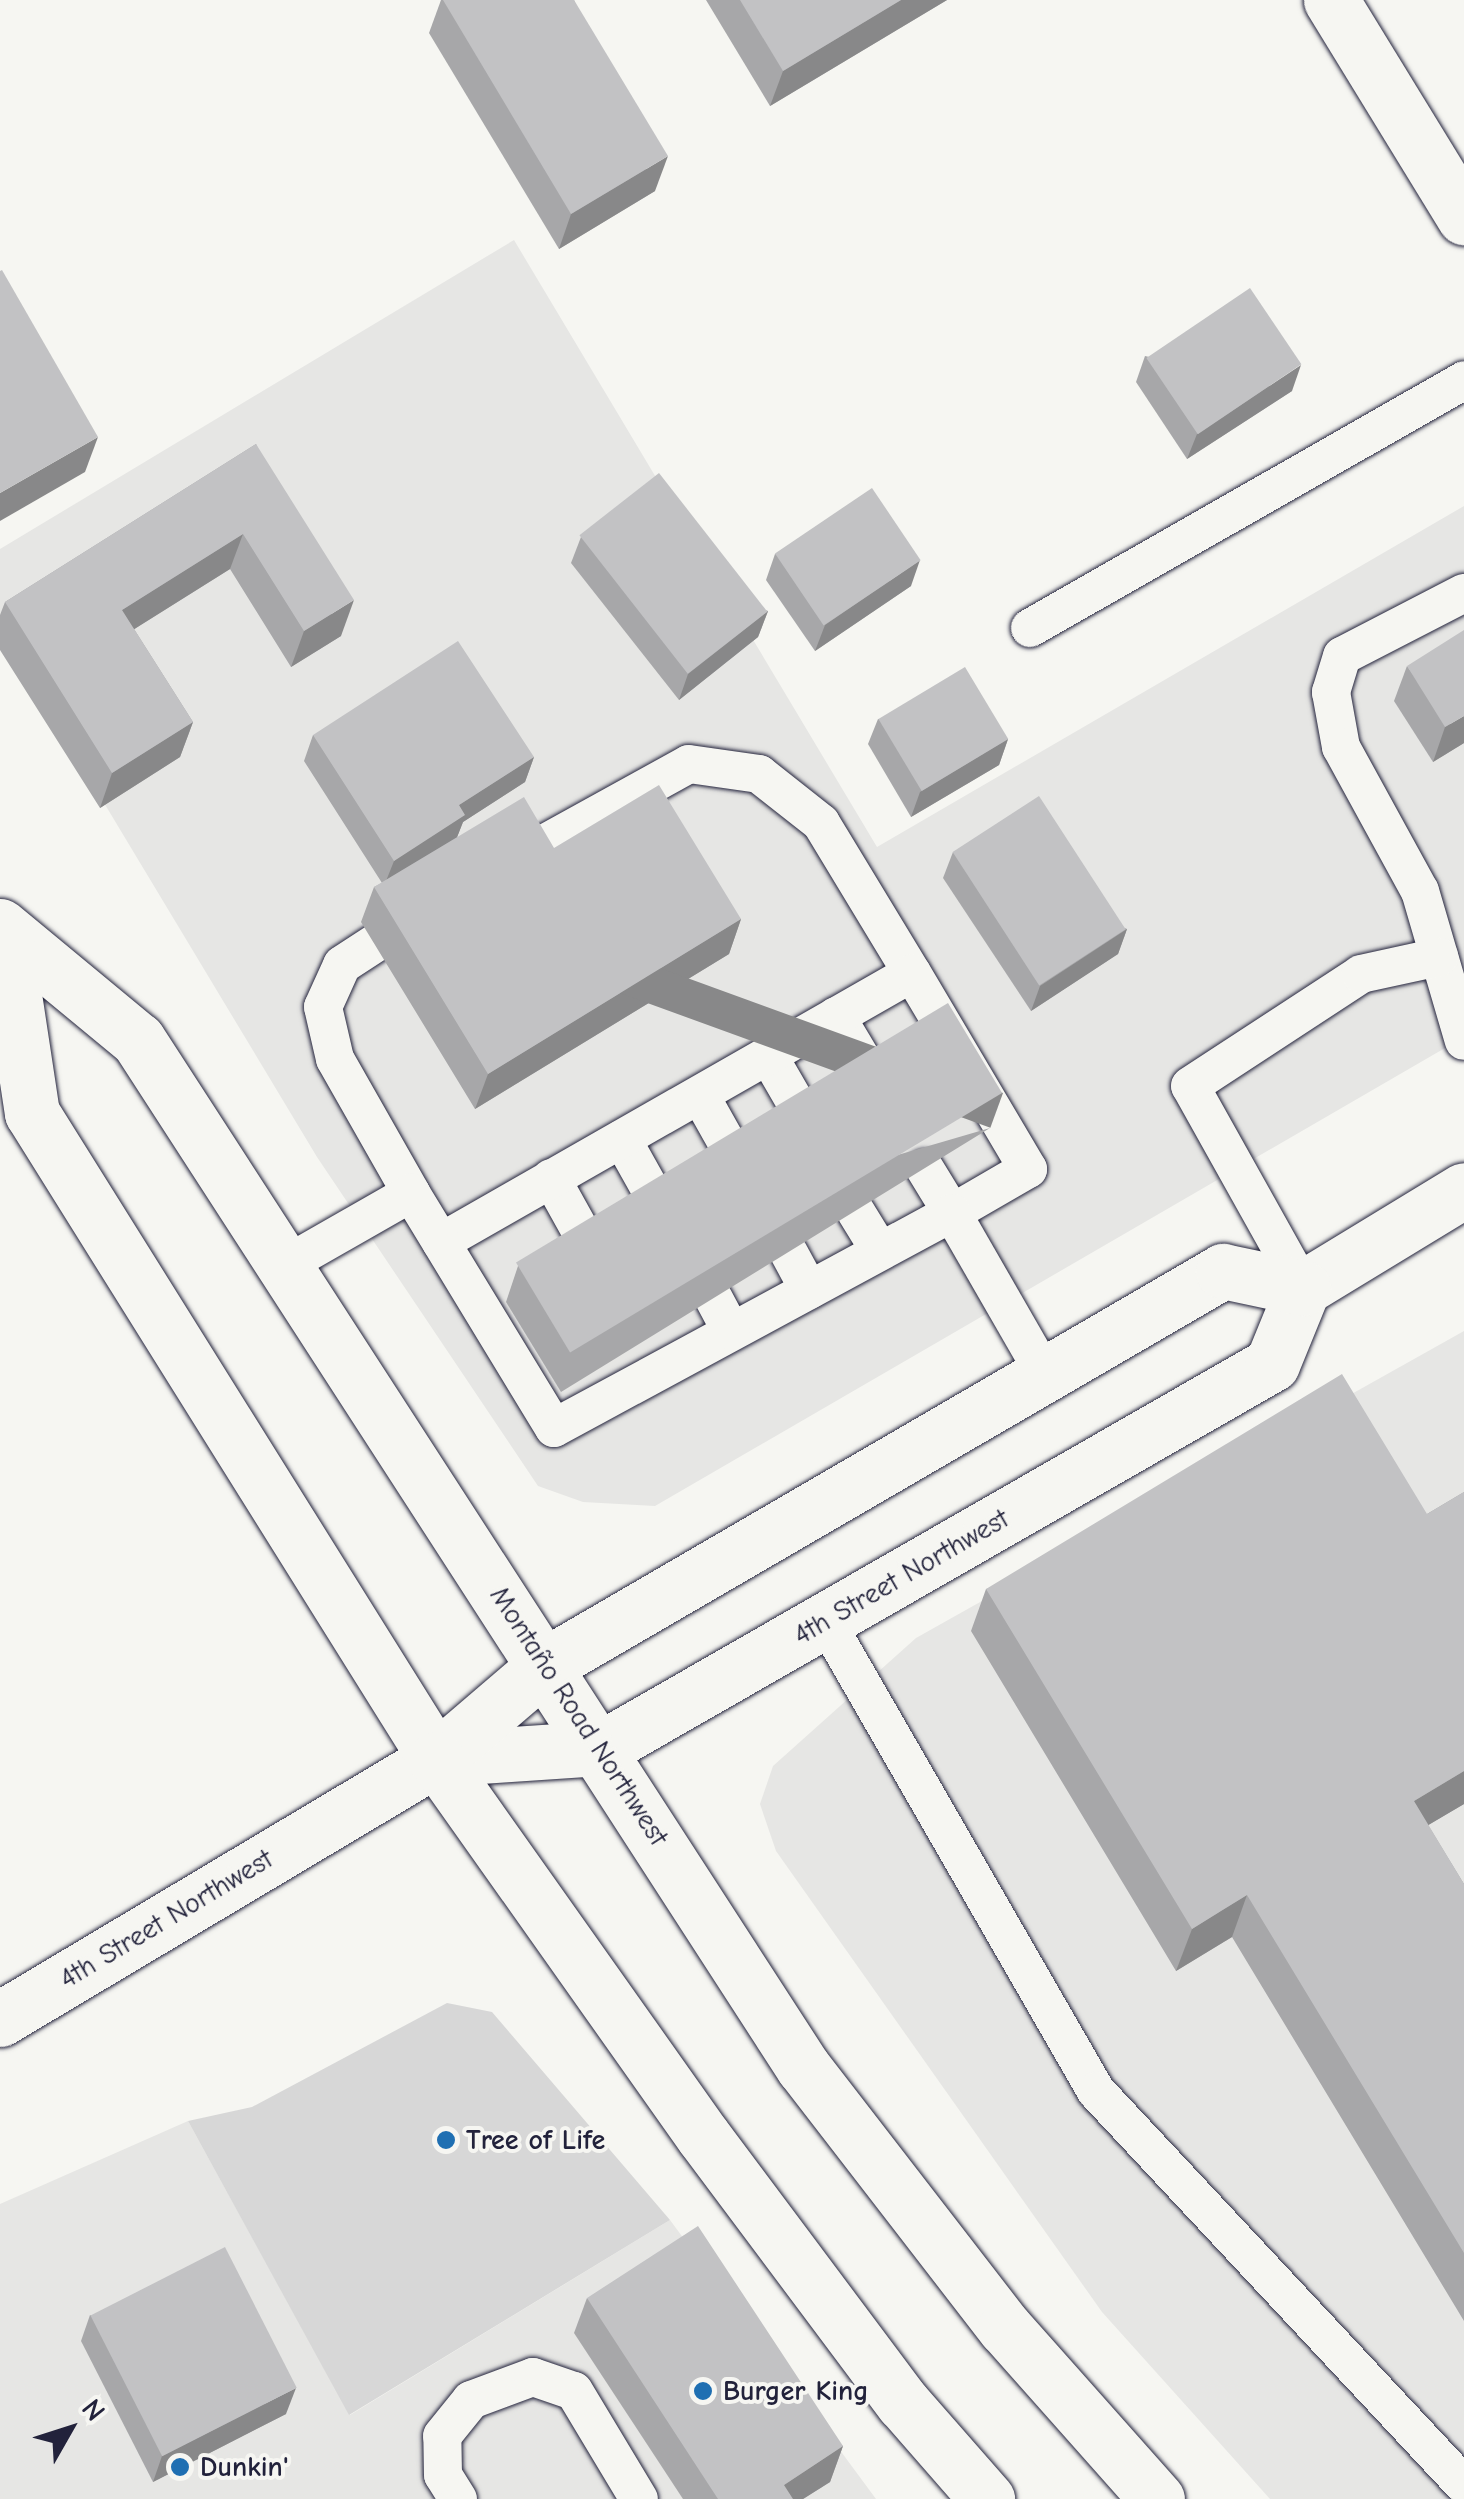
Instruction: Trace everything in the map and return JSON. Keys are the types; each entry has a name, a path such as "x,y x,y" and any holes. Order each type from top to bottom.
{"main road":[{"path":"1331,0 1464,216"},
{"name":"Montaño Road Northwest","path":"3,931 138,1040 602,1748 803,2067 1005,2328 1157,2499"},
{"name":"Montaño Road Northwest","path":"3,931 32,1113 436,1759 703,2136 903,2404 988,2499"},
{"path":"1304,1288 1464,1190"},
{"name":"4th Street Northwest","path":"0,2019 436,1759 547,1664 1223,1271 1304,1288 1272,1364 602,1748 436,1759"}],"lane":[{"path":"1030,628 1464,380"},
{"path":"1464,592 1342,656 1330,692 1341,747 1420,891 1464,1041"},
{"path":"374,944 342,965 323,1007 335,1059 554,1428 652,1355 722,1315 809,1290 1028,1169 821,823 759,774 689,764 524,854"},
{"path":"1304,1288 1190,1086 1362,974 1439,957"},
{"path":"441,1242 912,973"},
{"path":"836,1016 873,1078"},
{"path":"768,1055 806,1119"},
{"path":"700,1095 737,1161"},
{"path":"622,1140 660,1207"},
{"path":"926,1169 1046,1375"},
{"path":"551,1178 591,1250"},
{"path":"285,1265 412,1193"},
{"path":"856,1212 880,1251"},
{"path":"788,1253 809,1290"},
{"path":"826,1620 1096,2091 1464,2485"},
{"path":"458,2499 444,2475 442,2436 471,2400 533,2377 574,2391 638,2499"}],"shaded area":[{"path":"514,240 877,847 1464,506 1464,1037 655,1506 583,1502 538,1486 317,1157 0,630 0,549"},
{"path":"1464,1331 1464,2499 1270,2499 1102,2312 776,1851 760,1804 773,1766 916,1638"},
{"path":"447,2003 492,2012 670,2220 349,2415 188,2121 252,2107"},
{"path":"188,2121 350,2415 670,2220 876,2499 0,2499 0,2204"}],"building":[{"path":"443,0 574,0 668,156 571,214"},
{"path":"740,0 901,0 783,71"},
{"path":"0,271 98,437 0,493"},
{"path":"1250,288 1301,364 1198,434 1146,358"},
{"path":"256,444 354,600 304,631 243,534 122,610 193,722 112,773 5,602"},
{"path":"659,473 767,612 688,674 579,535"},
{"path":"872,488 921,560 824,626 775,553"},
{"path":"1464,630 1464,716 1445,727 1407,666"},
{"path":"458,641 534,757 459,805 465,815 394,861 313,735"},
{"path":"965,667 1008,739 922,791 878,719"},
{"path":"659,785 741,919 488,1074 374,887 524,797 554,848"},
{"path":"1039,796 1126,929 1039,985 953,852"},
{"path":"948,1003 1002,1093 570,1353 516,1263"},
{"path":"1342,1374 1427,1514 1464,1492 1464,1771 1414,1801 1464,1884 1464,2253 1247,1895 1192,1929 986,1589"},
{"path":"698,2226 843,2446 784,2485 793,2499 718,2499 587,2298"},
{"path":"225,2247 297,2388 162,2456 90,2316"}],"place":[{"name":"Tree of Life","path":"446,2140"},
{"name":"Burger King","path":"703,2391"},
{"name":"Dunkin'","path":"180,2467"}]}
